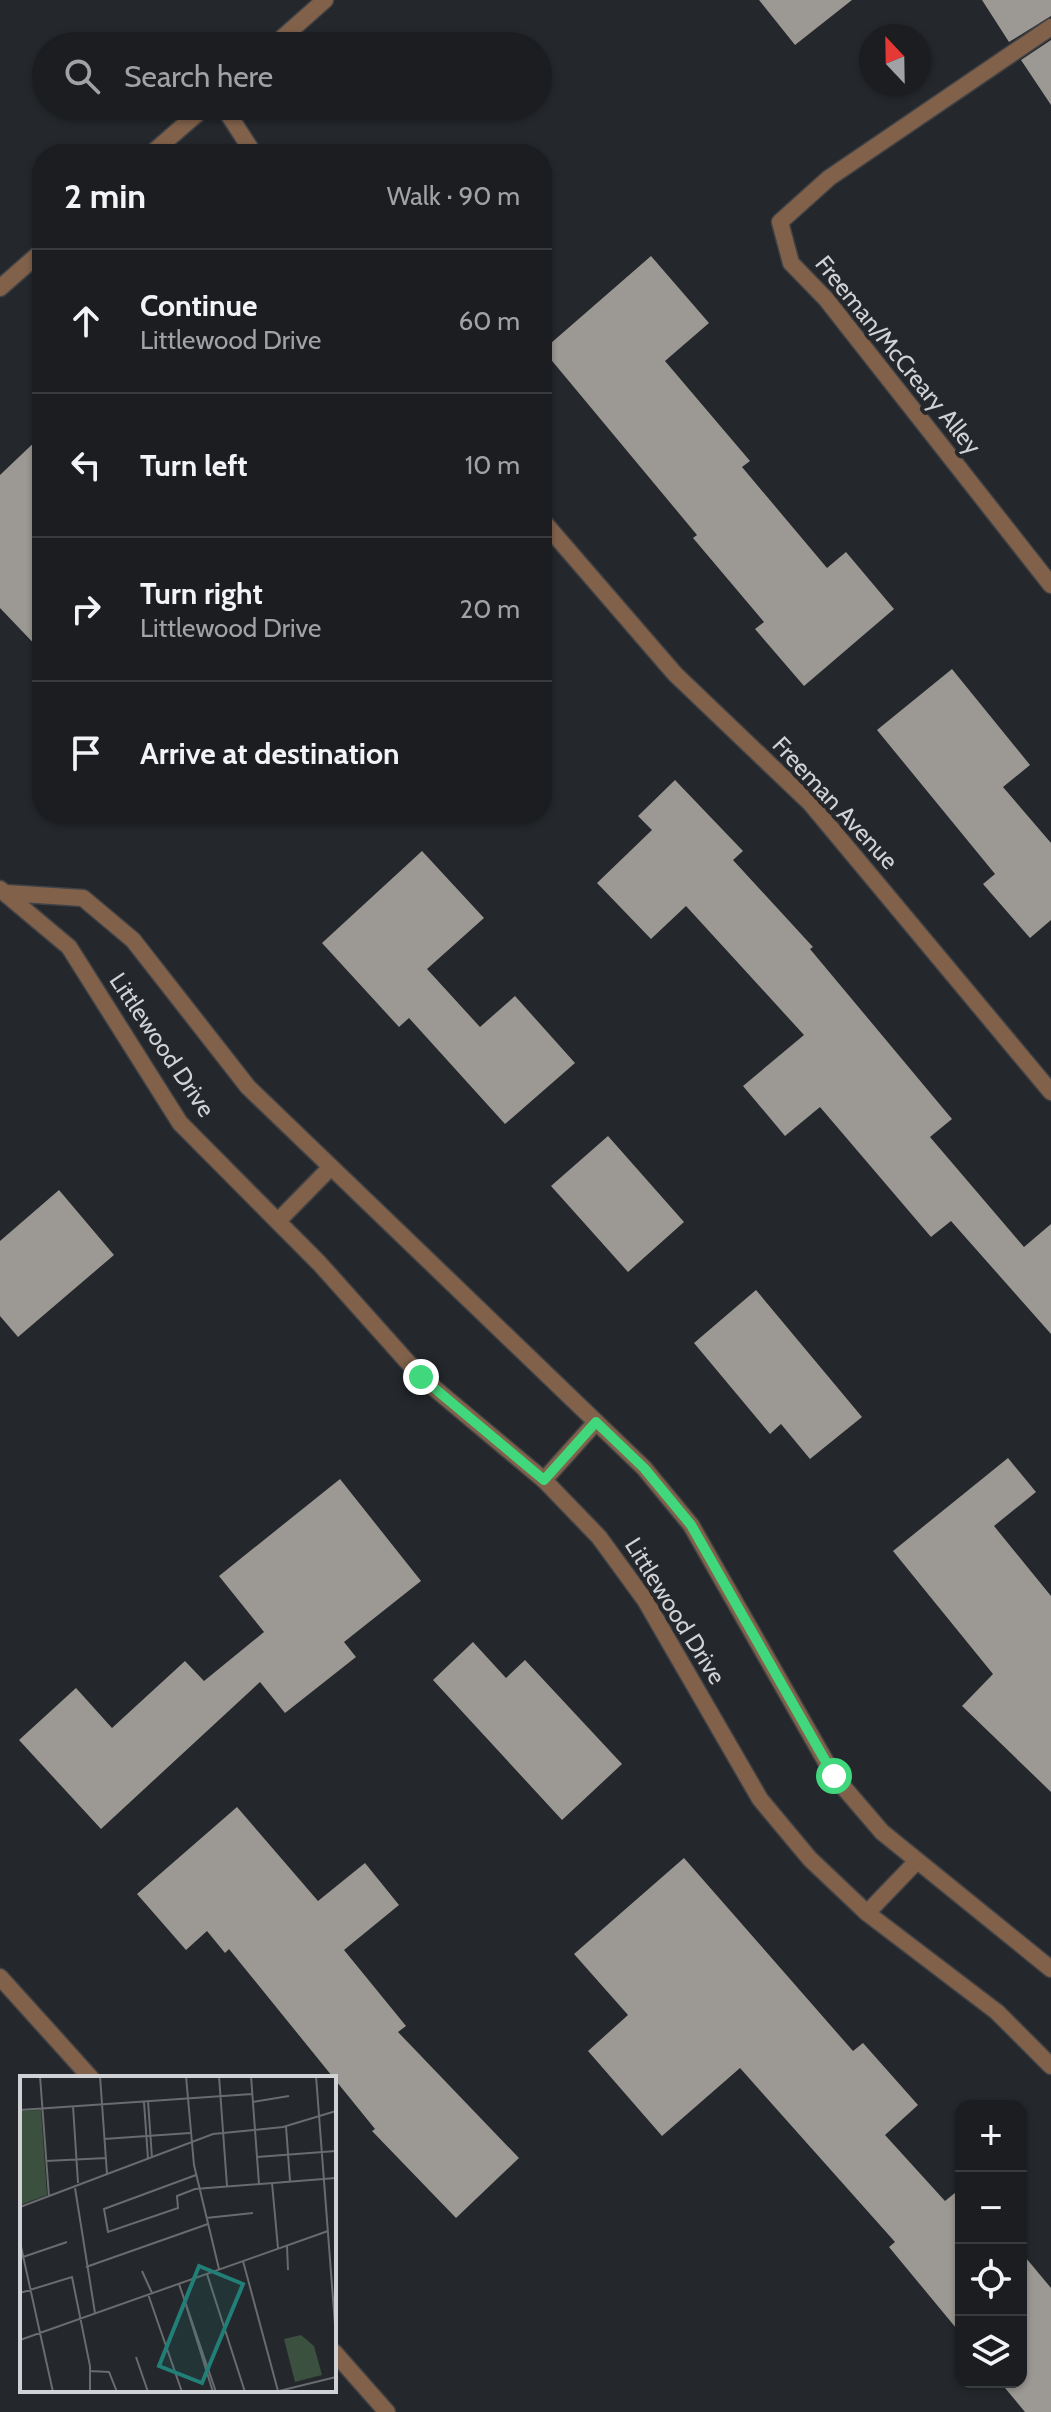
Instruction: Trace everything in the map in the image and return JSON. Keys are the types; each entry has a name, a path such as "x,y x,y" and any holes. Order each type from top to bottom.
{"street":[{"path":"289,32 325,0"},
{"name":"Freeman/McCreary Alley","path":"1051,27 829,178 780,222 791,263 826,299 1051,585"},
{"path":"162,144 190,120"},
{"path":"232,120 248,144"},
{"path":"0,288 32,260"},
{"name":"Freeman Avenue","path":"552,532 675,674 810,803 1051,1092"},
{"name":"Littlewood Drive","path":"3,891 83,898 133,940 248,1087 644,1468 691,1525 834,1776 882,1832 1051,1969"},
{"name":"Littlewood Drive","path":"3,891 69,947 180,1123 278,1221 421,1377 544,1480 599,1537 645,1600 760,1799 810,1859 867,1913 997,2012 1051,2066"},
{"path":"278,1221 331,1167"},
{"path":"544,1480 596,1422"},
{"path":"867,1913 917,1861"},
{"path":"0,1977 89,2076"},
{"path":"336,2354 387,2412"}],"building":[{"path":"759,0 852,0 795,45"},
{"path":"982,0 1051,0 1051,16 1009,42"},
{"path":"1051,40 1051,105 1021,60"},
{"path":"651,256 709,323 665,361 750,461 742,467 827,568 846,552 894,609 804,686 755,629 764,622 693,538 697,535 552,361 552,342"},
{"path":"32,445 32,642 0,608 0,475"},
{"path":"952,669 1030,765 1003,787 1051,843 1051,920 1030,938 983,884 995,874 877,730"},
{"path":"675,780 743,851 733,860 813,947 810,949 952,1119 930,1137 1024,1247 1051,1224 1051,1334 951,1221 931,1237 820,1107 785,1136 743,1086 804,1035 686,906 651,939 597,883 652,830 638,816"},
{"path":"422,851 484,918 427,969 480,1027 515,996 575,1063 505,1124 409,1018 399,1027 322,943"},
{"path":"608,1136 684,1222 628,1272 551,1186"},
{"path":"59,1190 114,1255 18,1337 0,1316 0,1241"},
{"path":"756,1290 862,1417 810,1459 781,1424 770,1434 694,1343"},
{"path":"1008,1458 1036,1492 994,1526 1051,1596 1051,1792 962,1706 993,1674 893,1551"},
{"path":"340,1479 421,1581 344,1642 356,1657 285,1713 260,1682 101,1829 19,1740 76,1688 112,1728 185,1661 204,1681 264,1632 219,1576"},
{"path":"473,1642 506,1678 525,1660 622,1764 562,1820 433,1680"},
{"path":"237,1807 318,1901 365,1863 399,1905 344,1950 406,2026 398,2032 519,2158 456,2218 372,2131 375,2129 336,2081 336,2076 332,2076 229,1949 225,1953 207,1931 186,1950 137,1894"},
{"path":"684,1858 853,2051 863,2043 918,2105 885,2135 945,2201 955,2193 955,2327 889,2247 895,2242 740,2068 662,2136 588,2051 628,2015 574,1954"},
{"path":"1027,2259 1051,2288 1051,2412 1025,2412 1005,2388 1027,2388"}],"route":[{"path":"421,1377 544,1480 596,1422 644,1468 691,1525 834,1776"}]}
